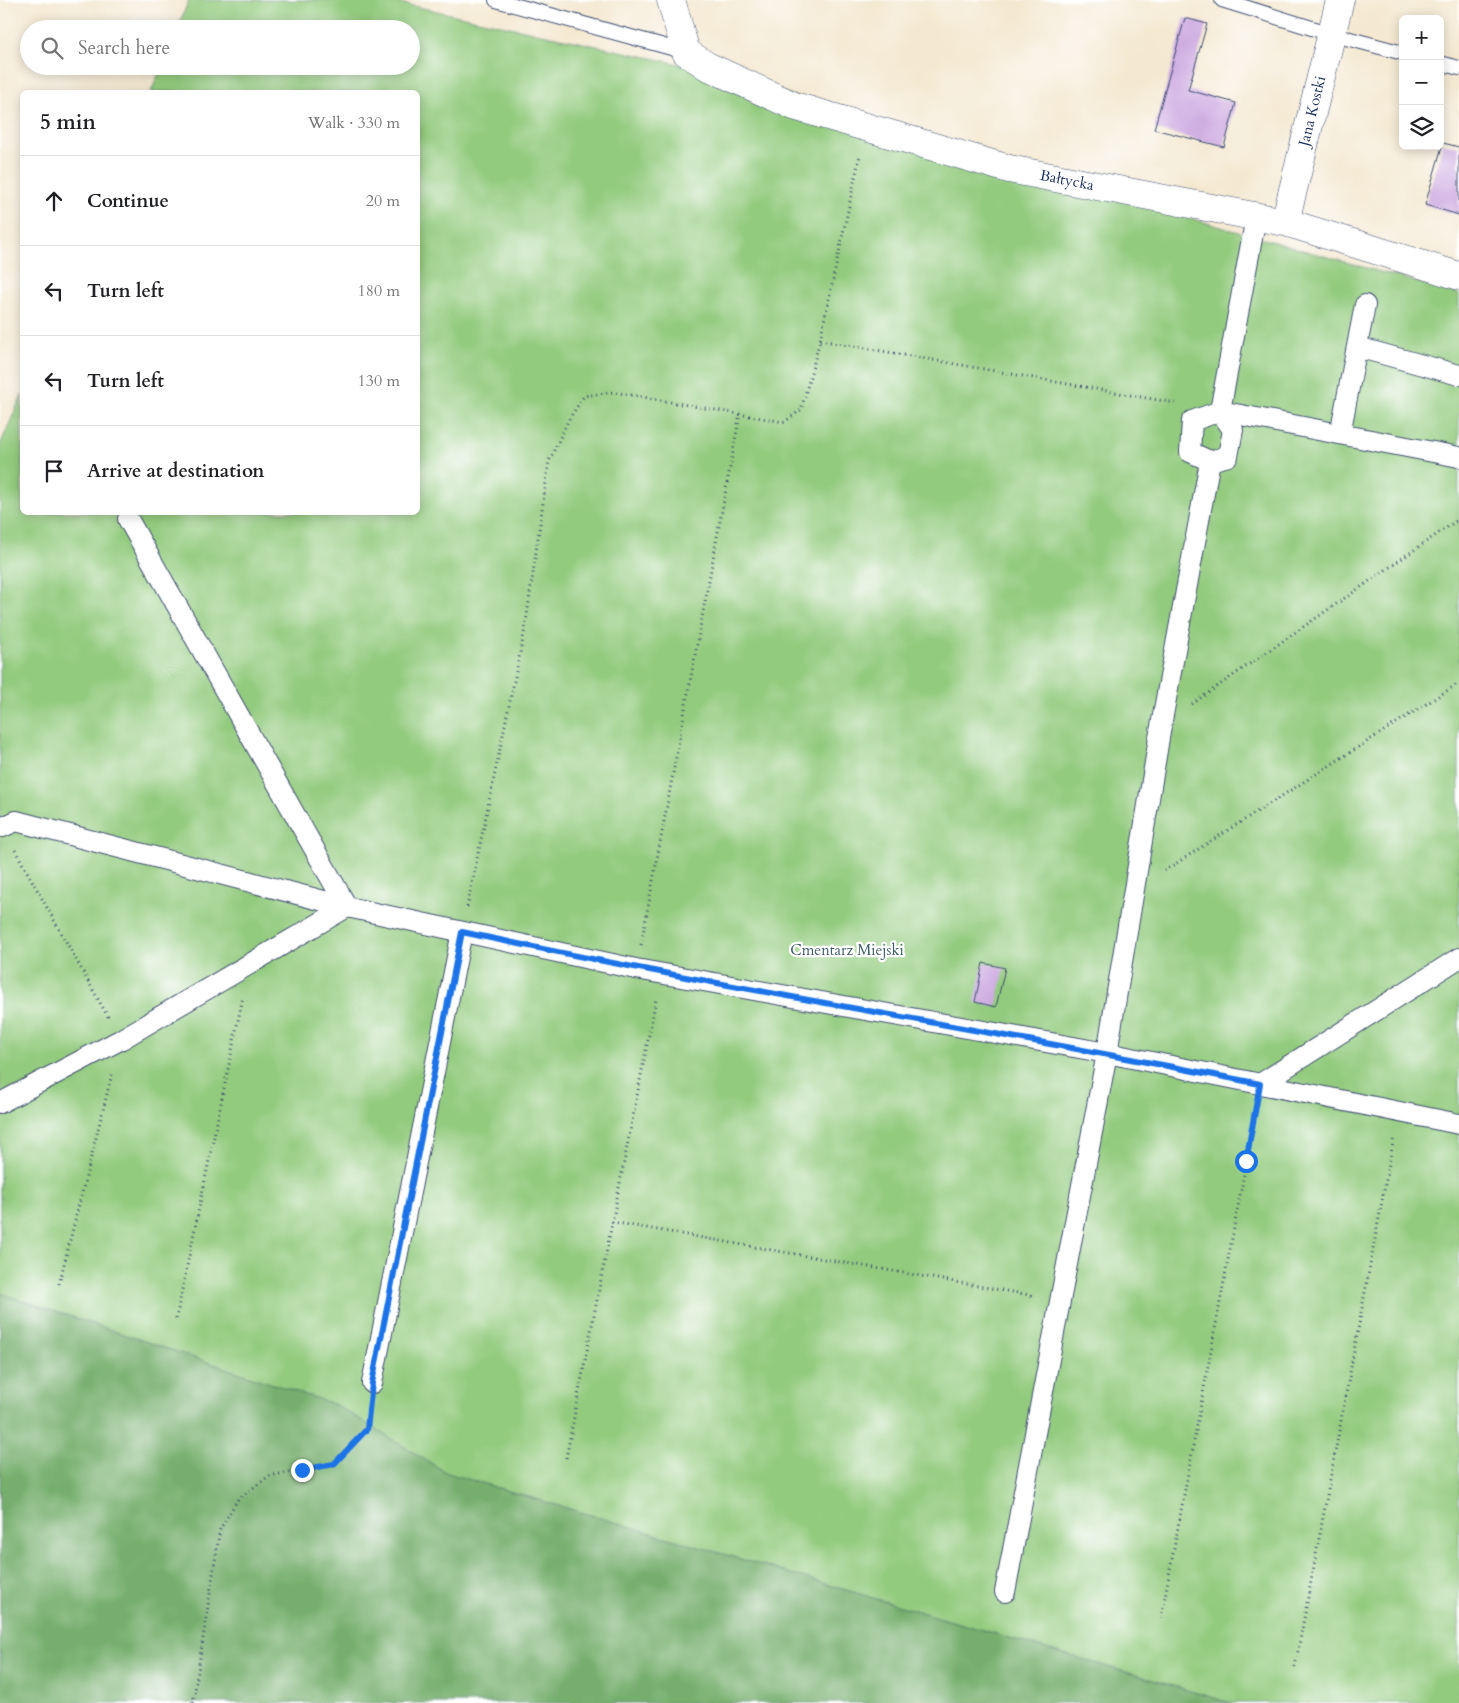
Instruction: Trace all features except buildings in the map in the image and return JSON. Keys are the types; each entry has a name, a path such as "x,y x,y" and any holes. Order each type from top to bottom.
{"street":[{"path":"671,0 686,52"},
{"name":"Jana Kostki","path":"1285,222 1340,0"},
{"name":"Bałtycka","path":"686,52 707,66 794,106 1009,169 1285,222 1459,276"},
{"path":"1256,216 1220,412 1233,430 1228,456 1210,461 1190,452 1192,421 1220,412 1459,457"},
{"path":"1340,434 1364,305"},
{"path":"1357,348 1459,375"},
{"path":"1005,1592 1107,1054 1161,726 1210,461"},
{"path":"128,519 347,907"},
{"path":"2,827 16,821 347,907 636,969 1107,1054 1459,1124"},
{"path":"0,1103 120,1040 347,907"},
{"path":"372,1383 462,932"},
{"path":"1260,1084 1459,958"}],"lane":[{"path":"496,0 686,52"},
{"path":"1222,0 1331,34 1399,52"},
{"path":"1444,64 1459,68"}],"path":[{"path":"462,932 525,628 549,461 569,419 584,396 614,392 784,422 800,410 820,340 866,127"},
{"path":"820,340 1220,412"},
{"path":"636,969 740,414"},
{"path":"1161,726 1459,519"},
{"path":"1133,891 1459,683"},
{"path":"2,827 120,1040 59,1284"},
{"path":"176,1319 250,965"},
{"path":"566,1458 661,974"},
{"path":"1161,1618 1260,1084"},
{"path":"1294,1667 1398,1112"},
{"path":"612,1222 1060,1301"},
{"path":"193,1703 220,1529 238,1499 269,1476 334,1464 367,1429 372,1383"}],"green space":[{"name":"Cmentarz Miejski","path":"189,0 386,0 725,74 1086,189 1459,294 1459,1703 1231,1703 447,1473 336,1405 0,1293 0,445 20,400 20,515 420,515 420,90 152,90 158,75 420,75 420,20 181,20"},
{"path":"0,1293 336,1405 447,1473 1231,1703 0,1703"}],"route":[{"path":"302,1470 334,1464 367,1429 372,1383 462,932 636,969 1107,1054 1260,1084 1246,1161"}]}
